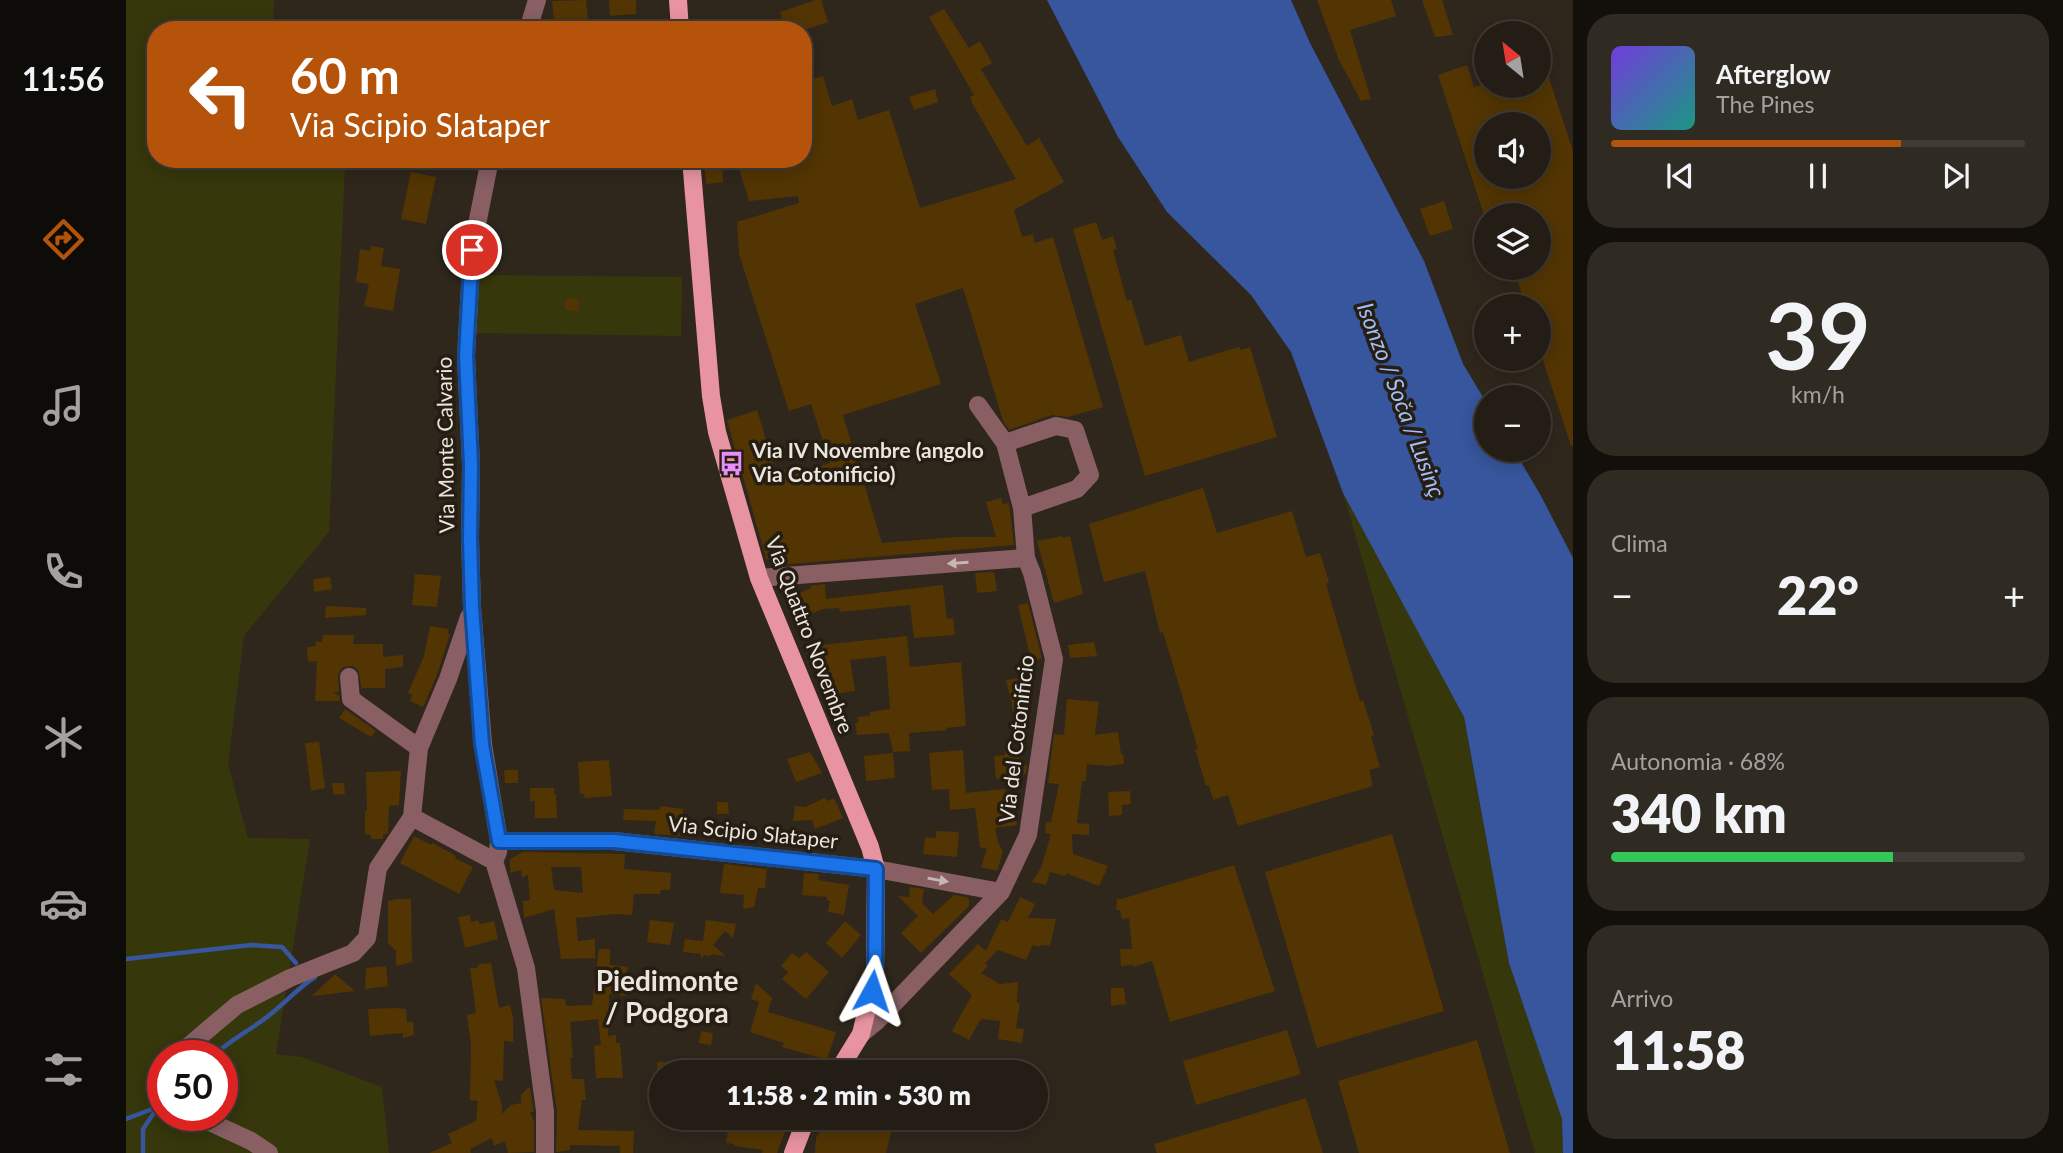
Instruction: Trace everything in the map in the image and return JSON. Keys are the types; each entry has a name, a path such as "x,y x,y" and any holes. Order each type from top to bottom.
{"main road":[{"path":"678,0 679,21"},
{"name":"Via Quattro Novembre","path":"692,168 711,396 717,432 758,578 870,846 876,869 875,976 861,1034 845,1060"},
{"path":"793,1153 802,1130"}],"street":[{"path":"531,21 537,0"},
{"name":"Via Monte Calvario","path":"488,168 472,250 466,356 471,465 472,607 482,744 499,841"},
{"name":"Via del Cotonificio","path":"861,1034 877,1021 1001,892 1028,835 1054,659 1026,558 1022,508 1005,443 978,405"},
{"path":"1005,443 1056,426 1074,430 1090,475 1077,489 1022,508"},
{"path":"758,578 1026,558"},
{"name":"Via Monte Calvario","path":"195,1040 237,1004 290,978 353,953 367,938 378,868 412,817 419,748 448,680 472,607"},
{"path":"349,677 351,699 419,748"},
{"path":"412,817 494,861"},
{"path":"499,841 494,861 526,968 545,1111 545,1153"},
{"name":"Via Scipio Slataper","path":"499,841 614,841 876,869 1001,892"},
{"path":"229,1131 269,1153"}],"shaded area":[{"path":"126,0 274,0 273,21 147,21 147,168 345,168 329,532 244,636 228,764 248,838 310,839 276,1054 302,1057 382,1087 389,1153 126,1153"},
{"path":"477,275 682,277 681,336 474,333"},
{"path":"1343,493 1463,714 1509,963 1562,1119 1563,1153 1535,1153"}],"water":[{"name":"Isonzo / Soča / Lusinç","path":"1047,0 1291,0 1310,43 1424,261 1463,364 1476,385 1474,462 1521,462 1573,558 1573,1153 1563,1153 1562,1119 1509,963 1464,717 1343,493 1291,352 1251,295 1167,212 1118,137"}],"building":[{"path":"586,0 588,21 554,21 552,1"},
{"path":"609,0 636,0 636,14 610,16"},
{"path":"821,0 828,22 812,27 812,21 782,21 780,12"},
{"path":"1317,0 1391,0 1396,16 1350,30 1371,99 1361,101 1339,60"},
{"path":"1422,0 1442,0 1453,35 1435,37"},
{"path":"944,9 969,48 980,41 992,63 981,69 1027,146 1039,138 1064,182 1014,210 1022,237 1033,234 1034,243 1053,237 1103,407 1068,417 1052,415 1009,430 1003,421 963,288 915,304 941,384 843,415 882,543 955,537 996,537 986,502 1001,498 1003,504 1009,503 1014,545 778,565 766,558 727,420 757,410 776,473 790,468 792,475 830,463 811,404 789,411 739,254 737,222 799,203 798,196 749,201 739,168 812,168 812,79 823,76 832,106 852,99 858,120 889,110 920,208 1016,179 972,103 970,97 974,95 929,17"},
{"path":"1467,65 1474,87 1474,98 1551,98 1551,84 1573,151 1573,446 1546,371 1551,371 1551,294 1522,294 1517,280 1551,280 1551,203 1480,203 1475,189 1551,189 1551,112 1474,112 1474,185 1438,75"},
{"path":"935,89 938,102 914,110 909,97"},
{"path":"705,168 722,168 723,182 706,184"},
{"path":"411,172 436,177 426,224 401,219"},
{"path":"1444,201 1453,229 1430,236 1420,209"},
{"path":"1096,222 1102,240 1113,236 1117,249 1113,250 1127,301 1131,299 1145,346 1181,335 1189,362 1239,347 1241,350 1250,347 1277,437 1145,476 1073,229"},
{"path":"371,246 384,248 381,266 400,269 393,311 364,306 369,284 356,282 360,249 370,251"},
{"path":"566,298 579,299 578,311 565,310"},
{"path":"1203,488 1217,533 1292,511 1306,557 1320,553 1329,582 1326,584 1360,701 1363,700 1374,735 1371,736 1380,767 1369,770 1373,786 1238,826 1228,795 1213,800 1209,785 1206,786 1195,749 1198,749 1163,632 1160,633 1145,571 1104,582 1089,524"},
{"path":"1070,536 1083,594 1054,603 1037,541"},
{"path":"994,572 997,591 977,593 975,573"},
{"path":"415,574 441,576 437,607 412,605"},
{"path":"330,577 332,589 314,592 313,579"},
{"path":"825,584 826,599 943,585 947,619 953,618 955,635 914,638 910,605 840,612 839,608 823,609 797,620 788,598 811,588 810,586"},
{"path":"1028,603 1042,659 1031,660 1018,605"},
{"path":"326,606 366,608 366,615 325,618"},
{"path":"430,626 449,629 450,634 423,707 410,701 412,695 408,693 424,656"},
{"path":"323,635 354,635 353,644 383,644 383,657 403,655 403,667 385,669 385,688 362,688 362,691 358,670 353,666 343,667 338,677 339,692 333,692 339,696 340,701 315,701 317,661 308,662 307,647 316,646 315,642 322,642"},
{"path":"907,636 910,667 961,662 966,726 909,733 910,751 893,752 889,733 857,735 855,723 858,723 858,717 870,716 870,712 890,709 886,656 850,660 855,691 828,695 821,645"},
{"path":"1094,642 1097,656 1070,658 1068,645"},
{"path":"1020,678 1022,700 1030,701 1026,732 1015,732 1006,680"},
{"path":"1067,699 1099,702 1095,735 1118,732 1123,754 1124,764 1087,764 1077,823 1089,824 1089,835 1072,834 1073,854 1108,866 1099,886 1066,873 1065,876 1050,872 1046,885 1032,882 1041,868 1051,834 1045,833 1046,822 1051,822 1059,784 1048,783 1050,766 1054,734 1064,735"},
{"path":"345,709 376,731 371,737 339,718"},
{"path":"319,742 325,788 311,791 305,743"},
{"path":"1018,749 1020,765 1027,765 1026,774 996,779 994,756 1005,755 1005,751"},
{"path":"963,750 966,793 1005,789 1006,802 1010,801 1012,810 1015,810 1017,825 995,828 1003,852 997,871 981,867 987,849 980,847 975,808 950,810 949,789 932,790 929,753"},
{"path":"810,752 822,773 796,782 787,759"},
{"path":"893,753 895,778 866,781 864,756"},
{"path":"609,760 612,796 585,798 584,794 580,794 578,762"},
{"path":"504,770 518,770 518,783 505,783"},
{"path":"401,771 399,805 389,806 388,833 383,835 383,839 371,839 371,835 365,834 366,772"},
{"path":"332,783 344,783 345,794 334,795"},
{"path":"530,788 554,788 557,818 535,818 535,801 530,801"},
{"path":"1130,791 1131,804 1122,805 1122,815 1109,816 1108,792"},
{"path":"825,798 827,801 834,798 843,818 815,829 812,820 793,821 795,806 805,807"},
{"path":"717,802 728,802 729,814 717,814"},
{"path":"660,806 683,809 683,814 688,816 686,833 681,833 681,836 654,834 656,821 623,820 624,809 657,810"},
{"path":"936,831 959,832 957,857 923,854 925,837 936,838"},
{"path":"1392,834 1444,1011 1317,1048 1265,872"},
{"path":"414,836 431,845 433,843 473,867 459,894 400,863"},
{"path":"523,852 625,854 624,869 671,873 670,890 661,890 660,894 634,894 632,915 576,918 578,941 595,939 595,958 561,959 554,909 524,918 523,901 530,900 528,875 522,877 521,870 510,873 510,859","holes":["551,867 581,867 583,893 554,890"]},
{"path":"724,864 767,869 765,888 758,888 754,907 743,909 744,895 720,893"},
{"path":"1234,865 1275,991 1170,1022 1152,961 1133,967 1121,966 1120,949 1132,949 1129,918 1122,919 1120,910 1116,910 1117,899"},
{"path":"804,873 819,874 818,880 849,885 844,915 828,912 830,901 827,897 802,895"},
{"path":"910,887 924,889 922,903 933,914 954,895 967,897 969,900 969,906 921,953 901,933 918,916 898,896 909,897"},
{"path":"1020,897 1035,904 1028,918 1056,919 1050,946 1033,945 1026,960 998,950 985,963 988,966 981,973 1000,984 1018,982 1017,1003 1020,1003 1016,1028 1024,1029 1022,1043 998,1039 1000,1021 981,1019 969,1040 952,1031 972,995 949,974 978,944 986,951 1001,919 1008,922"},
{"path":"411,899 412,962 396,966 396,951 388,943 388,901"},
{"path":"470,915 471,922 478,920 480,924 494,921 498,939 465,948 458,917"},
{"path":"650,920 674,923 670,945 647,942"},
{"path":"706,920 736,924 733,938 725,931 713,945 726,956 711,954 704,955 701,959 701,954 683,952 685,939 703,941"},
{"path":"845,921 861,935 842,958 826,943"},
{"path":"599,949 610,949 610,965 628,967 626,996 609,994 608,1036 616,1035 616,1043 620,1043 623,1078 596,1078 594,1046 601,1045 598,1019 570,1022 572,1079 584,1079 586,1100 582,1100 578,1130 634,1131 633,1153 620,1153 620,1146 570,1145 570,1150 556,1152 557,1112 541,998 565,999 566,1006 592,1005"},
{"path":"806,952 829,972 806,999 782,979 788,972 781,966 792,953 799,958"},
{"path":"491,963 499,1008 510,1005 513,1018 513,1042 504,1041 503,1081 494,1080 502,1114 511,1105 521,1103 521,1095 530,1088 534,1112 530,1112 534,1122 534,1152 508,1153 505,1141 494,1146 492,1138 470,1149 471,1153 429,1153 452,1143 448,1134 476,1121 478,1101 470,1100 471,1045 467,1015 476,1013 470,968"},
{"path":"386,966 388,986 365,989 366,968"},
{"path":"335,974 355,991 312,996"},
{"path":"756,983 772,998 768,1012 836,1032 827,1060 782,1047 784,1043 750,1032 759,1002 751,999"},
{"path":"1111,988 1124,988 1126,1004 1111,1006"},
{"path":"368,1009 406,1009 407,1022 413,1022 414,1035 403,1038 403,1033 370,1036"},
{"path":"1287,1030 1301,1074 1196,1105 1183,1061"},
{"path":"701,1031 713,1033 711,1045 699,1043"},
{"path":"1477,1040 1510,1153 1359,1153 1338,1081"},
{"path":"1306,1098 1323,1153 1157,1153 1154,1144"},
{"path":"712,1130 786,1130 777,1153 762,1153 763,1150 726,1143 728,1131"},
{"path":"821,1130 892,1130 886,1153 815,1153 816,1138"}],"waterway":[{"path":"126,959 251,945 282,947 296,963"},
{"path":"234,1040 315,977"},
{"path":"126,1119 147,1111"},
{"path":"143,1153 143,1129 147,1123"}],"place":[{"name":"Via IV Novembre (angolo Via Cotonificio)","path":"732,463"}],"district":[{"name":"Piedimonte / Podgora","path":"667,997"}],"route":[{"path":"472,250 466,356 471,465 472,607 482,744 499,841 614,841 876,869 875,976 872,991"}]}
